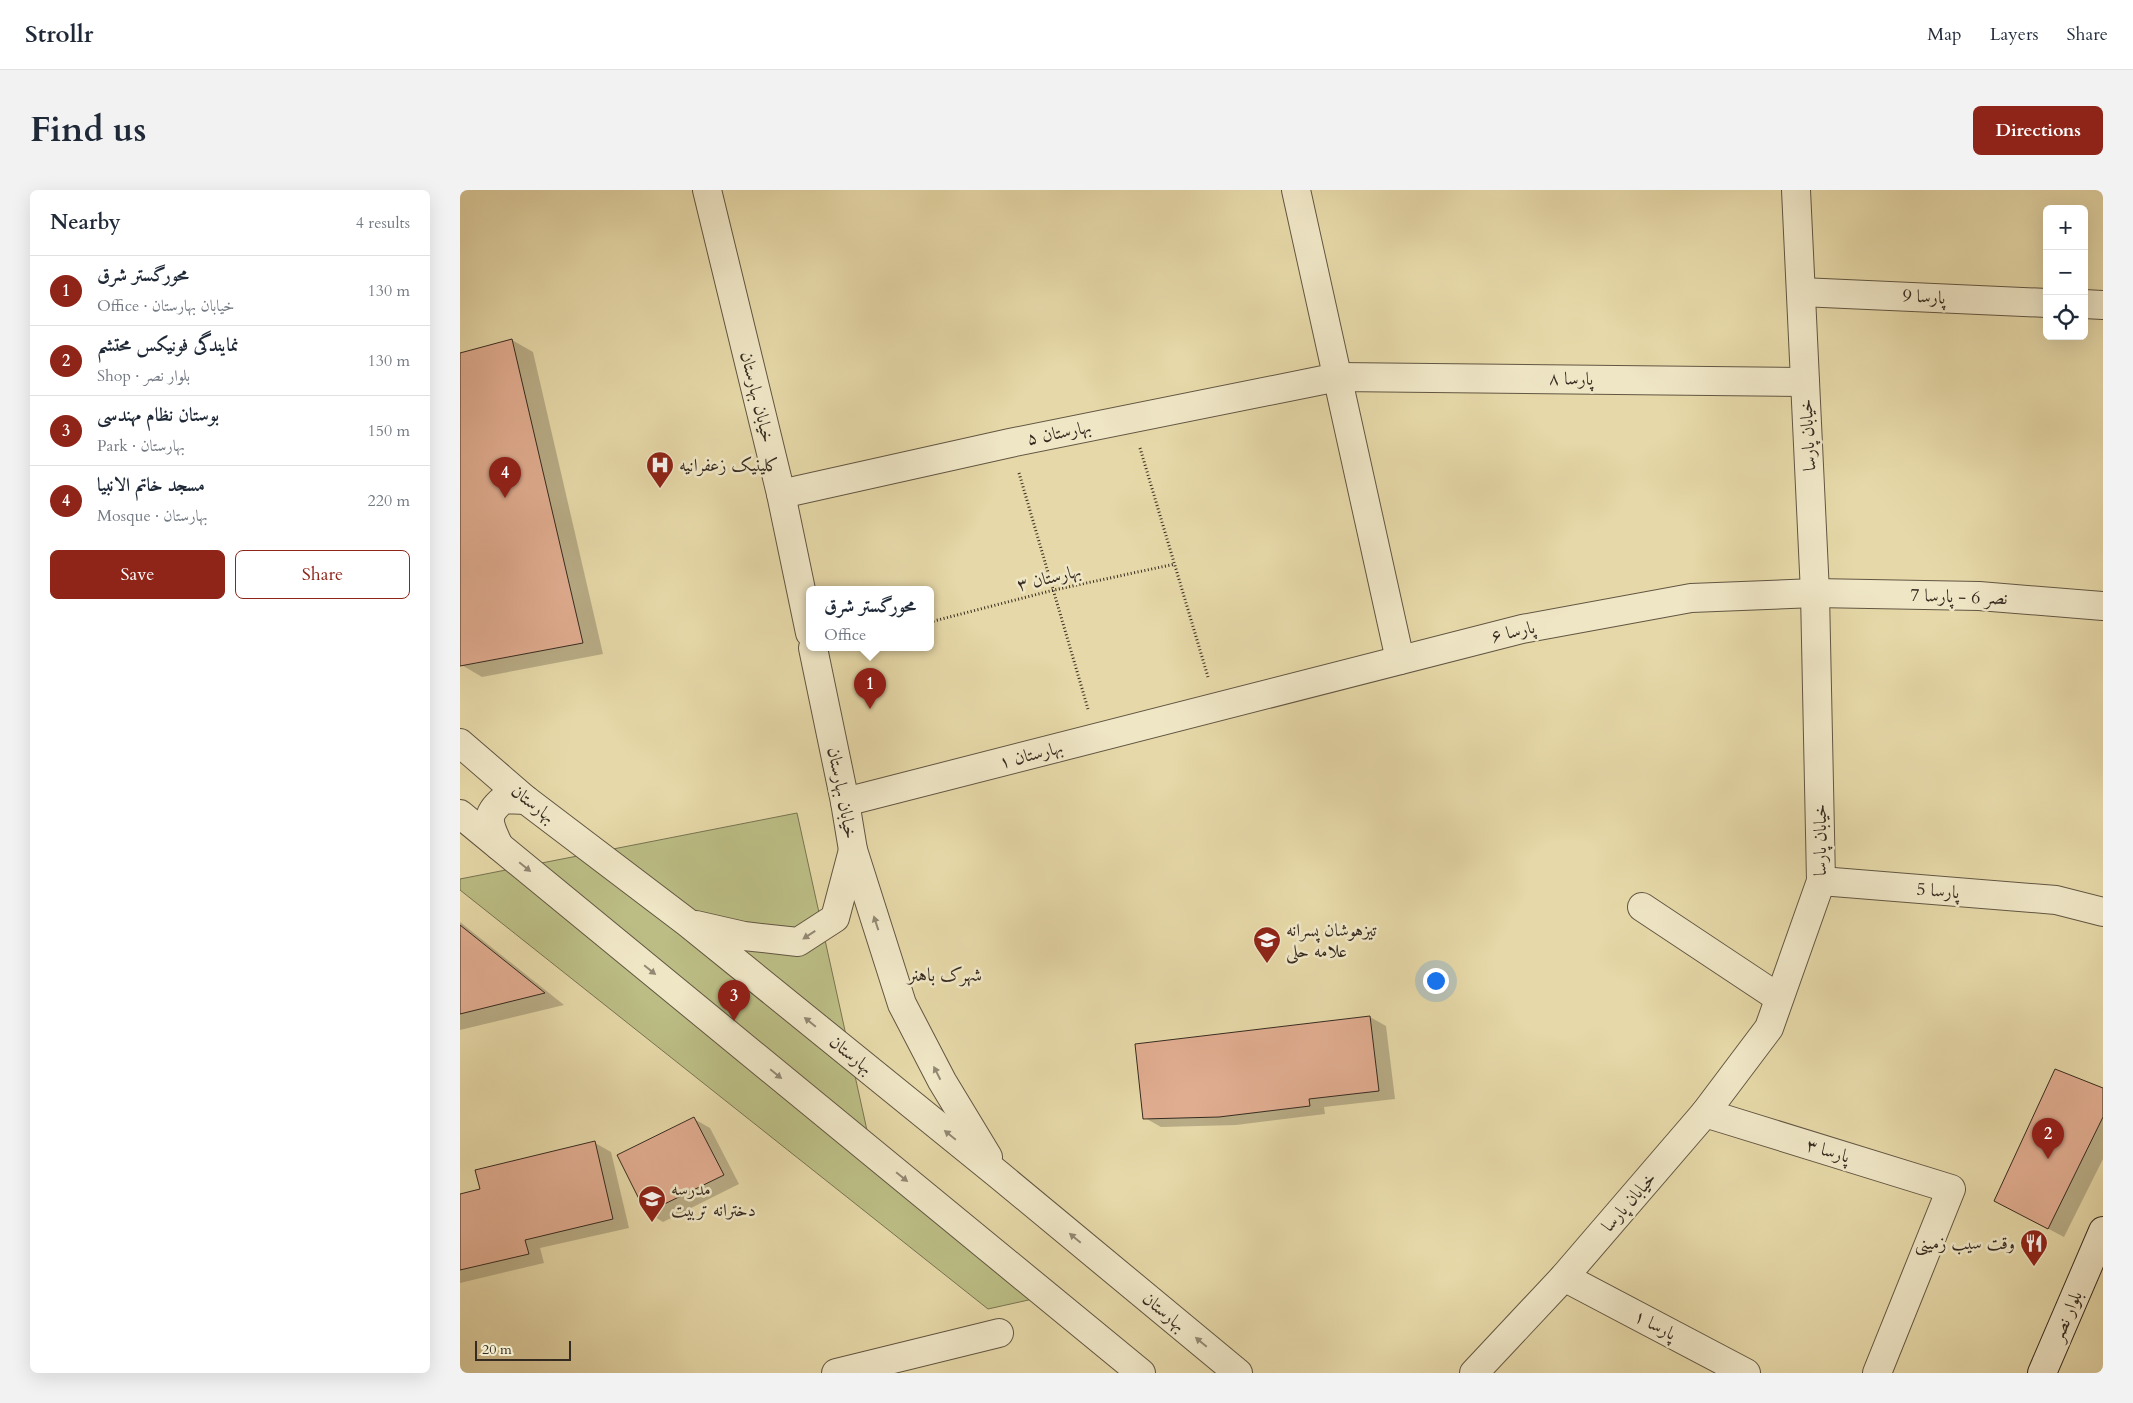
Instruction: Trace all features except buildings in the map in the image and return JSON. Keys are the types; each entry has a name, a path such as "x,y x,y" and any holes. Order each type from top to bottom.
{"street":[{"name":"خیابان بهارستان","path":"708,190 781,494 806,614"},
{"path":"1296,190 1400,660"},
{"name":"خیابان پارسا","path":"1474,1373 1564,1277 1704,1113 1769,1028 1821,881 1815,593 1796,190"},
{"name":"پارسا 9","path":"1801,292 2043,303"},
{"path":"2088,304 2103,305"},
{"name":"بهارستان ۵","path":"781,494 1010,443 1338,377"},
{"name":"۸ پارسا","path":"1338,377 1805,382"},
{"name":"پارسا ۶","path":"1216,706 1522,629 1691,598 1815,593"},
{"name":"نصر 6 - پارسا 7","path":"1815,593 1979,596 2103,606"},
{"name":"خیابان بهارستان","path":"814,651 853,850 902,1004 942,1082 999,1175"},
{"name":"بهارستان ۱","path":"845,802 1216,706"},
{"name":"بهارستان","path":"460,743 526,800 688,923 999,1175 1238,1373"},
{"path":"498,846 489,824 492,809 504,798 526,800"},
{"path":"460,814 1141,1373"},
{"path":"688,923 744,936 798,942 835,918 853,850"},
{"name":"پارسا 5","path":"1821,881 2056,900 2103,912"},
{"path":"1642,907 1779,998"},
{"name":"پارسا ۳","path":"1704,1113 1951,1189 1877,1373"},
{"name":"بلوار نصر","path":"2042,1373 2103,1231"},
{"name":"پارسا ۱","path":"1564,1277 1746,1373"},
{"path":"836,1373 999,1333"}],"path":[{"path":"1132,419 1216,706"},
{"path":"1010,443 1096,738"},
{"name":"بهارستان ۳","path":"934,621 1054,590 1175,564"}],"green space":[{"path":"797,813 872,1153 1042,1297 988,1309 460,890 460,879"}],"place":[{"name":"کلینیک زعفرانیه","path":"660,489"},
{"name":"مسجد خاتم الانبیا","path":"505,498"},
{"name":"محورگستر شرق","path":"870,709"},
{"name":"تیزهوشان پسرانه علامه حلی","path":"1267,964"},
{"name":"بوستان نظام مهندسی","path":"734,1021"},
{"name":"نمایندگی فونیکس محتشم","path":"2048,1159"},
{"name":"مدرسه دخترانه تربیت","path":"652,1223"},
{"name":"وقت سیب زمینی","path":"2034,1267"}],"district":[{"name":"شهرک باهنر","path":"945,975"}]}
